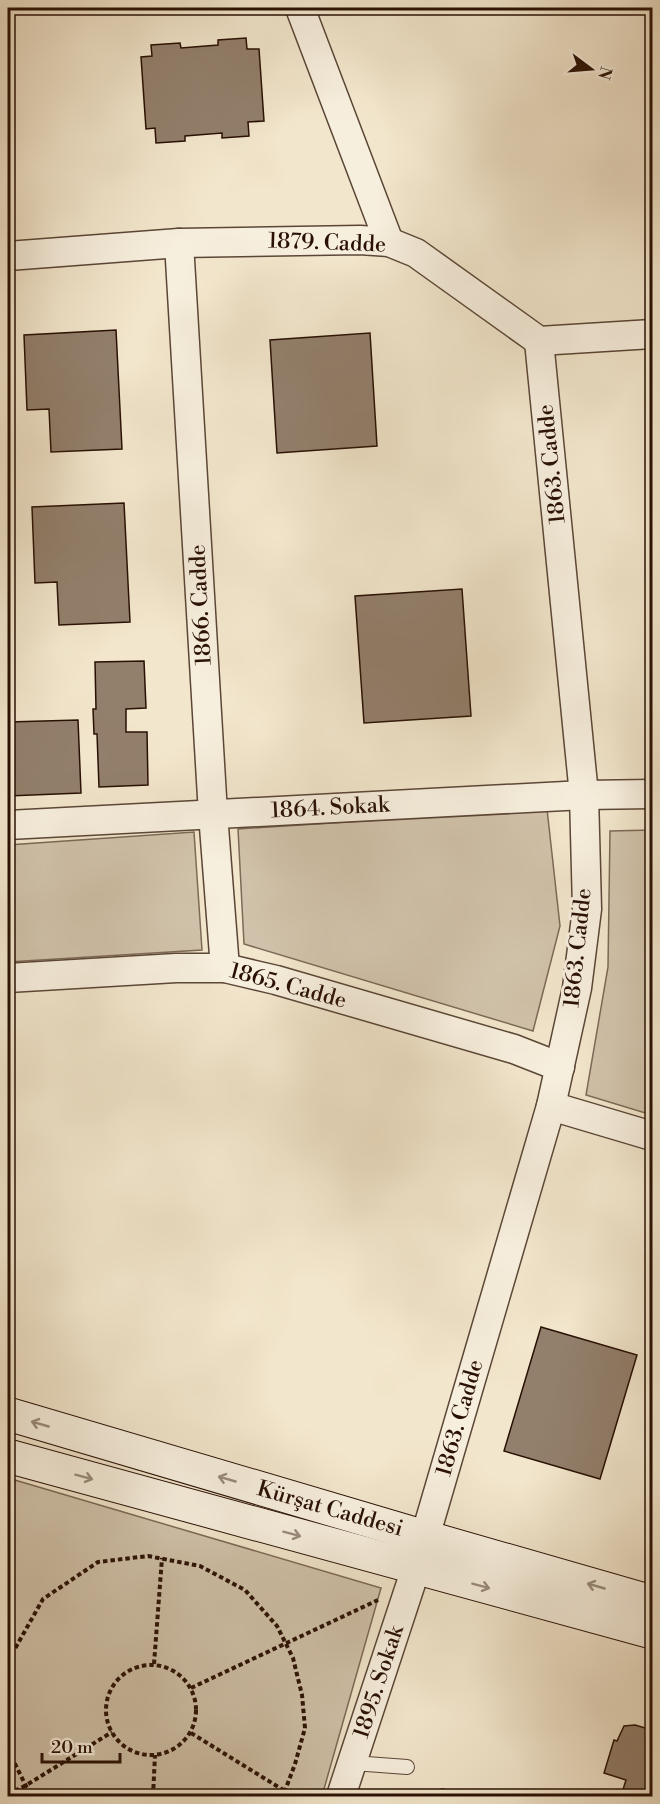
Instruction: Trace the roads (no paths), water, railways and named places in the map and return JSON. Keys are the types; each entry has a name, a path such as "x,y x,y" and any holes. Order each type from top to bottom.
{"street":[{"path":"300,8 389,242"},
{"name":"1879. Cadde","path":"8,256 179,243 360,240 389,242 416,253 539,341"},
{"name":"1866. Cadde","path":"179,243 213,814 225,968"},
{"path":"539,341 652,334"},
{"name":"1863. Cadde","path":"425,1537 551,1106 576,988 586,909 584,795 539,341"},
{"name":"1864. Sokak","path":"8,825 584,795 652,794"},
{"name":"1865. Cadde","path":"8,978 176,968 225,968 276,980 503,1046 560,1067"},
{"path":"551,1106 652,1136"},
{"name":"Kürşat Caddesi","path":"8,1414 652,1602"},
{"name":"Kürşat Caddesi","path":"8,1456 414,1576 652,1632"},
{"name":"1895. Sokak","path":"342,1797 414,1576"}],"lane":[{"path":"352,1763 407,1767"}]}
